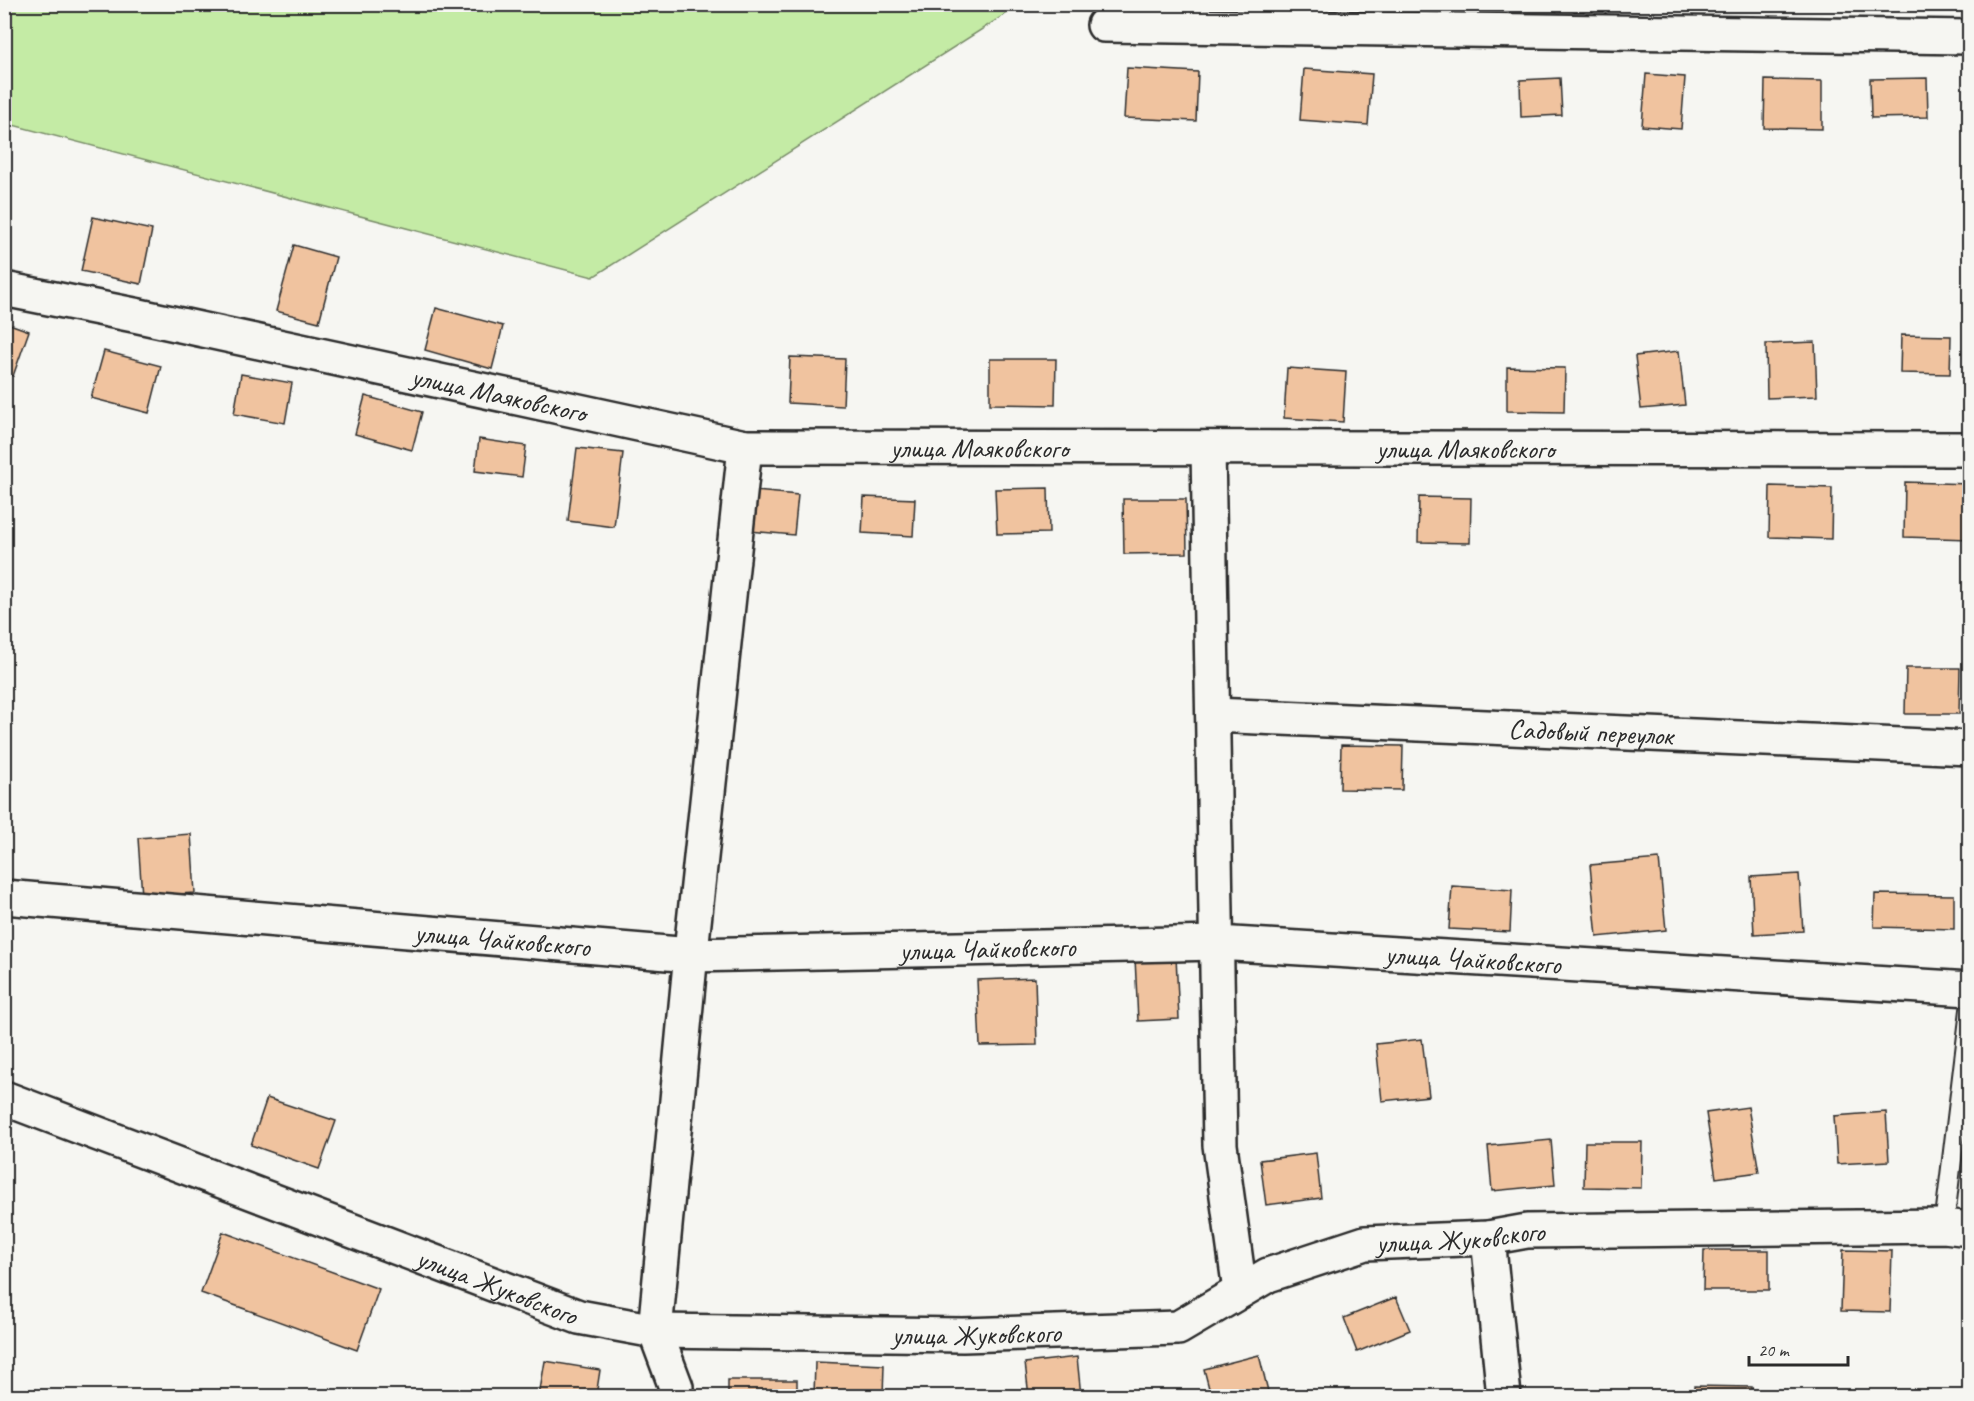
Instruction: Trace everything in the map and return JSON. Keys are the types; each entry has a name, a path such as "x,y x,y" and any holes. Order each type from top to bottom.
{"street":[{"path":"1104,25 1970,37"},
{"name":"улица Маяковского","path":"4,289 745,447 1970,449"},
{"path":"675,1396 676,1387 656,1331 691,955 745,447"},
{"path":"1208,448 1220,1145 1240,1291"},
{"name":"Садовый переулок","path":"1213,715 1970,748"},
{"name":"улица Чайковского","path":"4,897 691,955 1217,943 1970,989"},
{"name":"улица Жуковского","path":"4,1098 579,1317 656,1331 963,1335 1178,1328 1268,1275 1365,1243 1488,1238 1527,1231 1957,1228"},
{"path":"1488,1238 1504,1396"}],"lane":[{"path":"1957,1228 1970,1010"}],"green space":[{"path":"4,5 1020,5 593,277 5,123"}],"building":[{"path":"1127,68 1198,72 1196,121 1124,118"},
{"path":"1304,69 1372,74 1368,125 1300,120"},
{"path":"1646,74 1685,77 1681,129 1642,126"},
{"path":"1560,78 1562,115 1521,117 1520,80"},
{"path":"1927,78 1928,117 1871,118 1870,79"},
{"path":"1765,80 1822,81 1822,129 1764,128"},
{"path":"93,217 152,230 141,284 81,271"},
{"path":"294,245 336,257 319,322 276,311"},
{"path":"436,308 503,326 492,369 425,350"},
{"path":"4,322 29,331 13,376 4,373"},
{"path":"1901,335 1951,336 1950,374 1900,373"},
{"path":"1815,342 1817,396 1767,398 1766,344"},
{"path":"104,351 161,366 149,413 91,398"},
{"path":"1679,351 1685,405 1641,409 1635,356"},
{"path":"790,357 845,359 843,406 788,403"},
{"path":"990,359 1056,359 1055,405 990,404"},
{"path":"1507,367 1565,368 1564,412 1507,411"},
{"path":"1287,368 1346,372 1343,422 1284,418"},
{"path":"241,374 292,383 285,423 234,414"},
{"path":"365,396 422,412 412,450 355,434"},
{"path":"479,439 526,446 522,477 475,471"},
{"path":"577,448 623,453 614,527 568,521"},
{"path":"1905,482 1970,484 1970,539 1904,537"},
{"path":"1770,486 1832,488 1831,539 1769,537"},
{"path":"1048,488 1049,533 997,534 995,489"},
{"path":"754,491 798,495 794,535 750,531"},
{"path":"864,497 915,499 913,536 862,533"},
{"path":"1419,497 1471,498 1470,543 1418,542"},
{"path":"1123,499 1186,499 1187,553 1124,554"},
{"path":"1906,668 1960,668 1959,714 1905,714"},
{"path":"1341,745 1403,746 1402,790 1340,789"},
{"path":"191,834 195,893 142,896 138,838"},
{"path":"1659,859 1666,930 1597,937 1590,865"},
{"path":"1799,874 1803,931 1754,934 1751,877"},
{"path":"1452,886 1512,890 1510,932 1449,929"},
{"path":"1875,894 1954,895 1954,929 1874,927"},
{"path":"1176,957 1179,1019 1138,1021 1135,958"},
{"path":"1035,978 1037,1045 980,1046 977,980"},
{"path":"1422,1039 1429,1096 1382,1101 1376,1044"},
{"path":"267,1098 336,1121 319,1169 251,1145"},
{"path":"1748,1107 1759,1172 1716,1178 1706,1113"},
{"path":"1886,1112 1889,1161 1837,1164 1834,1116"},
{"path":"1551,1140 1555,1185 1492,1191 1488,1146"},
{"path":"1585,1142 1642,1142 1641,1188 1584,1187"},
{"path":"1316,1153 1321,1198 1266,1205 1260,1160"},
{"path":"223,1232 379,1289 357,1350 201,1293"},
{"path":"1704,1250 1769,1250 1769,1290 1703,1290"},
{"path":"1843,1250 1892,1251 1890,1312 1841,1311"},
{"path":"1396,1297 1410,1330 1357,1352 1344,1318"},
{"path":"1259,1355 1269,1395 1211,1396 1204,1369"},
{"path":"1077,1357 1081,1396 1029,1396 1025,1363"},
{"path":"545,1361 600,1370 596,1396 539,1396"},
{"path":"815,1362 884,1365 883,1396 814,1396"},
{"path":"728,1380 797,1380 797,1396 728,1396"},
{"path":"1694,1386 1752,1387 1752,1396 1694,1396"}]}
